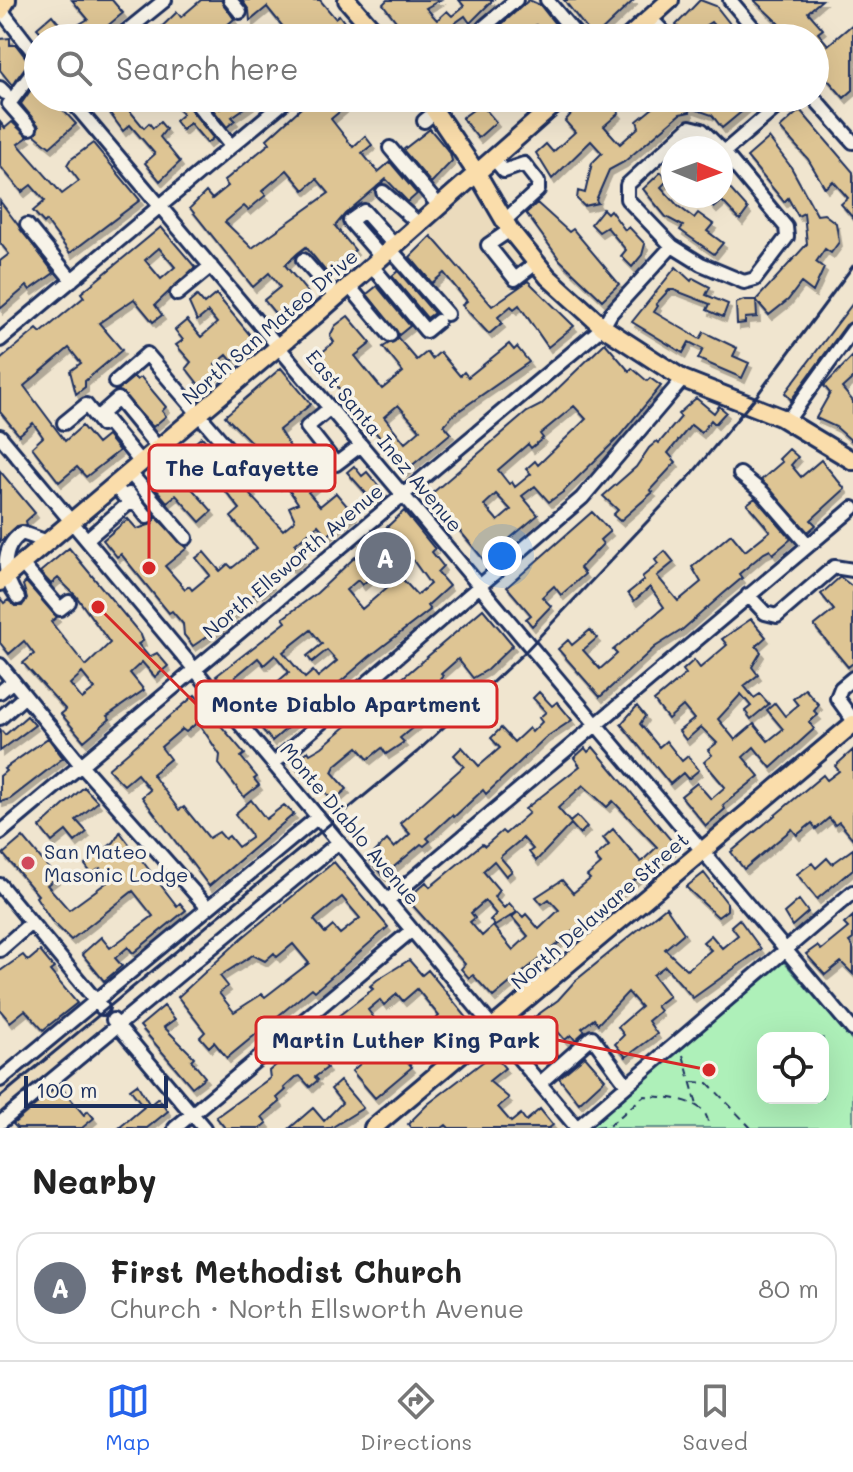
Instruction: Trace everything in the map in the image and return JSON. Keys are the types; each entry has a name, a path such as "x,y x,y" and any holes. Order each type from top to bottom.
{"main road":[{"path":"0,10 7,0"},
{"path":"643,24 670,0"},
{"path":"352,2 365,24"},
{"path":"430,112 478,175 507,226 536,263 603,327 683,379 787,421 853,461"},
{"name":"North San Mateo Drive","path":"2,581 478,175 499,165 549,112"},
{"name":"North Delaware Street","path":"373,1128 853,722"}],"street":[{"path":"135,24 165,0"},
{"path":"230,0 240,12"},
{"path":"488,24 516,0"},
{"path":"547,0 567,24"},
{"path":"730,0 750,24"},
{"path":"0,10 24,40"},
{"path":"24,84 9,104 30,128"},
{"name":"East Santa Inez Avenue","path":"81,112 853,1030"},
{"path":"203,112 231,146"},
{"path":"0,340 272,112"},
{"path":"733,141 770,112"},
{"path":"826,112 853,142"},
{"path":"680,136 690,127 702,130 708,136"},
{"path":"390,148 440,207"},
{"path":"661,154 627,185 627,199 672,246 701,264 744,282 755,279 787,237 786,227 733,163"},
{"path":"488,193 503,177 499,165 524,164 538,182 538,190 488,245 515,279 536,263"},
{"path":"383,192 420,225"},
{"path":"27,225 72,280"},
{"name":"North Ellsworth Avenue","path":"0,833 603,327 611,313 672,246"},
{"path":"385,255 442,318 426,331 385,255"},
{"path":"303,260 390,335"},
{"path":"177,294 211,266"},
{"path":"787,421 853,330"},
{"path":"115,382 147,354 232,453"},
{"path":"274,763 582,498 683,379"},
{"path":"147,517 101,414 118,399 159,449"},
{"path":"64,423 86,405 129,475 186,538"},
{"path":"330,408 307,427 336,464 361,445"},
{"name":"Monte Diablo Avenue","path":"0,436 577,1128"},
{"path":"740,474 763,493 808,545"},
{"path":"87,539 129,503 129,475"},
{"path":"387,901 853,508"},
{"path":"18,598 2,581 3,552 11,539 27,533 48,542"},
{"path":"22,564 60,609 69,602"},
{"path":"748,595 765,613 777,616 834,567 853,570"},
{"path":"0,665 81,765 207,907"},
{"path":"853,678 841,688 837,698 853,722"},
{"path":"0,692 13,681"},
{"path":"0,718 25,696"},
{"path":"3,1073 98,1003 207,907 318,817"},
{"path":"2,1124 115,1023 339,842"},
{"path":"1,888 98,1003"},
{"path":"577,1128 853,892"},
{"path":"0,950 31,923"},
{"path":"175,1128 412,930"},
{"path":"115,1023 204,1128"},
{"path":"540,1083 592,1037 627,1085"}],"path":[{"path":"674,1045 687,1062 697,1105"},
{"path":"693,1082 708,1083 751,1128"},
{"path":"590,1128 611,1126 644,1096 697,1105 706,1113 708,1125"}],"shaded area":[{"path":"474,190 531,273 492,306 427,230"},
{"path":"90,1008 107,1028 0,1116 0,1082"}],"green space":[{"path":"784,962 853,1041 853,1128 586,1128"}],"building":[{"path":"72,0 112,0 123,13 110,24 80,24 88,19"},
{"path":"201,0 221,0 234,19 228,24 165,24 177,12 181,17"},
{"path":"242,0 320,0 335,18 339,15 346,24 281,24 267,7 250,21 249,10"},
{"path":"387,0 440,0 426,8 437,20 447,11 452,16 464,6 459,0 493,0 470,23 465,16 454,24 398,24 383,4"},
{"path":"529,0 540,5 555,24 502,24"},
{"path":"564,0 634,0 609,24 583,24"},
{"path":"700,0 716,6 730,24 711,22 677,24"},
{"path":"754,0 822,0 808,12 819,24 779,24"},
{"path":"52,15 59,24 42,24"},
{"path":"853,24 853,90 844,98 829,81 829,44"},
{"path":"10,38 10,45 16,45 24,55 24,69 12,85 0,70 0,39"},
{"path":"28,112 65,112 76,124 50,147 35,135 39,126"},
{"path":"109,112 131,112 144,128 149,123 153,128 160,122 166,129 160,137 180,162 160,181 145,163 155,154 130,125 123,131"},
{"path":"181,112 192,112 213,138 207,143 190,123 182,130 175,121 183,114"},
{"path":"215,112 239,112 232,117 235,120 227,127"},
{"path":"297,112 339,112 331,119 353,147 365,136 372,145 362,153 378,172 390,162 417,194 408,202 386,179 345,214 335,226 355,250 327,273 306,247 298,253 285,265 308,293 278,317 264,300 280,287 269,273 253,287 190,208 206,192 212,199 228,186 224,181 270,143 267,139","holes":["287,170 304,190 317,179 329,193 252,248 225,222 244,206 248,210 266,195 262,191"]},
{"path":"470,112 488,112 496,122 478,138 462,118"},
{"path":"573,112 618,112 604,126 620,144 639,127 637,121 648,112 690,112 680,114 624,162 609,170 596,200 598,203 584,206 577,199 578,191 585,193 592,163 602,153 591,141 552,179 536,153 546,144 553,152 575,132 565,121"},
{"path":"703,112 741,112 722,128 712,115"},
{"path":"802,112 853,172 853,218 841,204 848,198 833,181 825,188 808,159 780,128"},
{"path":"0,122 5,128 12,122 28,137 18,144 62,194 79,181 67,165 70,160 93,143 140,200 70,253 46,221 44,223 33,211 45,201 31,185 22,192 0,166"},
{"path":"430,129 450,153 452,161 431,183 403,150"},
{"path":"769,138 791,167 817,215 824,214 836,223 839,242 831,253 825,249 816,262 824,268 813,292 801,283 788,300 769,315 756,300 807,244 804,213 798,216 788,198 784,202 747,157"},
{"path":"661,172 661,208 681,208 694,218 698,213 713,224 707,231 723,243 714,254 680,230 683,226 666,217 643,189"},
{"path":"733,192 748,209 740,220 729,208 733,208"},
{"path":"0,201 54,273 30,290 27,286 0,309 0,261 9,254 0,243"},
{"path":"537,203 569,232 573,229 619,284 602,300 560,260 526,213"},
{"path":"603,209 607,213 610,210 625,230 629,227 645,244 642,255 632,267 621,256 626,250 607,227 599,232 591,224"},
{"path":"161,227 195,267 155,305 162,315 153,322 134,299 99,323 122,350 85,381 85,387 76,394 70,371 81,363 69,348 24,386 65,441 82,426 97,444 107,436 119,451 86,477 77,467 59,482 32,447 43,437 33,423 19,435 0,412 0,360 37,329 41,333 84,297 81,293","holes":["159,248 175,267 161,279 145,260"]},
{"path":"431,236 492,306 528,281 574,326 548,347 519,305 514,309 511,306 498,317 502,323 489,334 462,305 467,301 444,273 432,283 410,257"},
{"path":"676,267 691,281 693,278 710,287 706,295 728,304 723,317 707,310 710,304 674,290 669,290 656,304 658,306 654,312 700,339 704,332 737,348 733,356 749,363 742,378 698,359 703,349 689,342 683,353 632,322"},
{"path":"398,271 434,313 427,318 392,276"},
{"path":"377,286 410,326 399,335 367,294"},
{"path":"216,294 255,341 232,361 227,355 215,365 220,371 200,386 186,368 191,362 176,345 183,340 175,330 187,320 201,337 217,323 208,312 197,321 189,303 197,296 204,304"},
{"path":"756,300 757,317 745,318 745,323 737,324 736,303"},
{"path":"853,303 853,321 846,325 791,400 785,393"},
{"path":"348,316 371,343 355,356 382,389 403,372 383,347 398,338 417,360 427,352 432,359 440,352 460,376 464,372 468,377 509,344 514,350 517,347 529,362 453,415 444,425 451,433 404,472 390,455 393,453 321,367 319,369 312,361 334,342 330,336 335,326","holes":["398,405 420,430 405,443 384,417"]},
{"path":"605,343 629,371 632,368 647,381 650,378 661,386 617,439 563,492 549,502 535,486 522,496 538,515 484,560 430,495 527,412 541,405","holes":["574,406 586,419 538,465 535,461 526,469 531,474 515,487 512,482 509,484 498,470 528,444 531,448 543,438 540,434","496,494 511,510 498,521 484,505"]},
{"path":"853,356 853,378 842,388 853,401 853,442 836,427 816,418 830,393 824,386"},
{"path":"281,368 311,404 279,430 307,473 314,467 323,479 308,492 320,506 336,493 354,514 327,536 318,525 295,544 302,558 291,568 287,562 267,579 271,584 260,593 258,590 221,627 193,646 184,635 183,624 172,611 169,613 121,554 117,557 103,540 128,519 137,529 152,524 156,517 187,548 165,566 185,589 189,586 192,590 210,575 196,558 204,552 220,571 228,564 232,568 257,548 231,517 240,509 190,447 202,437 228,467 254,445 225,416","holes":["268,473 278,485 283,481 298,503 289,507 295,520 283,530 250,495 253,492 249,488"]},
{"path":"134,377 137,380 141,377 166,407 162,411 166,416 153,427 118,390"},
{"path":"696,398 714,413 719,406 726,412 715,424 711,420 701,433 691,425 668,453 676,462 650,490 653,492 620,521 613,515 618,510 603,496 636,467 649,448 657,441 659,443 681,417 678,414"},
{"path":"789,449 798,457 791,465 801,477 821,460 845,489 811,520 816,525 808,532 761,480 782,462 779,459"},
{"path":"170,464 212,511 200,522 176,495 167,502 151,483"},
{"path":"354,466 362,476 367,472 383,491 372,500 347,472"},
{"path":"0,471 35,513 26,521 27,525 17,526 0,542"},
{"path":"755,498 791,539 773,554 770,550 764,553 739,574 742,578 682,630 655,647 600,697 558,649 568,640 572,645 590,630 597,638 583,650 600,669 617,654 613,650 664,607 650,587 634,601 628,593 644,580 642,577 658,564 655,560 665,551 674,562 657,576 678,601 701,582 692,567 731,534 745,551 770,531 747,504"},
{"path":"404,511 435,549 432,552 443,566 437,572 449,586 427,606 430,610 369,657 272,741 257,723 264,717 252,702 259,697 270,711 288,696 276,683 289,672 275,655 264,665 258,658 235,677 253,699 247,705 216,676 286,622 283,618 317,593","holes":["405,549 430,584 417,595 388,563","378,571 390,585 362,609 346,590 358,580 362,585","311,630 322,644 307,656 312,662 327,650 337,661 318,677 313,671 305,678 283,652"]},
{"path":"592,512 610,531 600,540 603,544 580,568 585,574 561,595 554,586 542,597 551,606 532,626 526,619 531,615 507,587"},
{"path":"69,548 141,635 143,641 138,644 149,657 157,653 168,666 155,677 142,662 130,673 144,690 107,716 110,719 84,741 61,714 66,710 23,663 34,654 24,641 9,654 0,643 0,598 4,603 8,600 15,606 22,606 27,598 23,585 26,582 57,617 51,622 86,666 110,643 76,596 58,578 51,584 40,572","holes":["82,673 95,689 82,699 70,684"]},
{"path":"840,577 853,587 853,663 848,667 814,626 834,610 821,594"},
{"path":"483,609 513,645 487,670 473,678 458,659 441,674 443,676 432,689 426,694 424,690 404,707 417,724 400,738 404,742 386,754 382,748 368,759 358,747 335,766 332,772 347,789 333,801 307,769 301,774 293,764 308,751 310,754 322,747"},
{"path":"751,619 766,637 756,646 761,652 752,667 758,675 744,686 754,698 760,694 769,704 751,719 745,711 751,706 741,694 718,719 735,740 754,724 768,741 783,729 767,710 775,703 785,716 798,705 793,699 805,689 819,705 814,711 818,715 809,722 814,729 771,768 754,747 743,757 759,776 723,805 725,809 706,826 681,796 697,783 711,799 725,787 704,762 712,755 708,750 717,743 701,727 686,740 679,731 694,719 683,706 668,719 654,701 686,674 683,670 694,660 700,668 727,645 722,639"},
{"path":"539,692 552,706 557,702 572,720 545,738 486,794 483,790 427,838 430,841 424,846 421,844 383,876 368,859 387,840 394,848 410,834 400,823 464,766 454,755 462,747 479,766 500,748 491,738 501,728 514,742 529,728 532,732 542,722 539,718 546,712 533,698"},
{"path":"195,695 245,754 241,757 257,777 254,779 259,785 244,797 219,764 220,755 198,722 186,732 182,729 161,747 170,759 152,774 179,810 184,807 209,838 219,832 225,839 229,836 238,847 251,838 235,814 251,800 266,819 284,805 294,814 209,886 142,797 150,790 137,774 124,785 108,769"},
{"path":"637,706 645,716 640,724 659,747 666,741 682,761 688,756 699,770 688,779 683,773 670,784 621,724"},
{"path":"27,716 35,725 0,751 0,729 5,735"},
{"path":"48,738 63,758 10,799 0,802 0,776 6,771 4,769"},
{"path":"593,747 676,846 493,997 473,975 469,978 461,969 465,964 407,899 426,882 430,887 482,844 485,846 502,831 505,834 529,813 525,809 580,766 574,758 585,748 588,752","holes":["583,785 607,807 613,801 657,847 641,862 613,829 603,838 609,845 595,857 601,864 587,876 590,879 573,893 562,880 536,897 542,904 549,899 559,910 539,929 526,914 523,917 518,912 512,917 528,936 513,950 493,926 482,936 470,922 475,918 471,913 485,901 496,914 490,920 495,926 517,912 509,903 504,908 494,897 499,890 483,871 494,861 506,876 512,871 500,857 523,838 533,849 529,852 536,861 571,824 580,834 587,827 577,816 570,822 558,808"]},
{"path":"853,750 853,839 839,822 835,825 829,818 816,829 812,823 797,835 792,829 744,869 731,852 823,775 827,780 839,771 835,766"},
{"path":"84,787 98,802 76,820 87,832 75,842 66,831 52,842 40,827"},
{"path":"120,832 177,906 180,903 186,910 133,953 128,947 115,958 122,966 104,981 82,954 101,937 110,948 153,916 133,891 71,940 51,920 36,897 38,895 3,854 23,837 53,873 56,878 47,885 69,910 110,880 100,868 92,874 85,865 114,842"},
{"path":"853,849 853,869 817,899 797,874 812,863 816,868 827,858 832,864"},
{"path":"334,862 388,927 315,991 312,988 227,1058 214,1042 209,1047 200,1037 205,1032 178,997 242,938","holes":["342,897 360,918 340,934 333,926 325,933 314,920","293,944 309,963 265,997 262,994 234,1012 219,993 228,986 220,976 253,955 265,961 274,953 277,957"]},
{"path":"704,873 727,903 727,910 718,917 686,887"},
{"path":"799,900 808,912 792,926 784,913"},
{"path":"666,907 684,933 665,949 687,970 711,950 703,942 711,935 722,948 738,935 731,926 739,919 761,949 693,998 665,966 653,975 669,996 656,1006 660,1011 648,1021 657,1034 626,1057 615,1044 624,1035 618,1027 641,1007 628,992 598,1024 594,1019 582,1028 585,1031 575,1040 571,1035 565,1040 553,1026 542,1036 558,1055 549,1062 518,1029 558,1000 575,981"},
{"path":"853,916 853,939 849,942 853,947 853,974 841,962 825,975 806,954 817,946 821,950 848,928 844,924"},
{"path":"40,951 54,968 50,971 77,1003 43,1030 25,1010 10,1022 0,1010 0,971 23,955 28,961"},
{"path":"409,960 422,975 428,970 468,1019 433,1044 435,1047 425,1055 414,1042 439,1016 417,989 403,1001 397,994 384,1005 380,1000 368,1010 374,1018 368,1023 365,1020 333,1048 319,1031 373,989 370,986 377,980"},
{"path":"164,1006 175,1019 164,1027 194,1057 191,1060 205,1077 192,1087 140,1026"},
{"path":"393,1034 400,1053 412,1067 375,1098 352,1071 369,1056 366,1053"},
{"path":"307,1039 321,1042 318,1053 327,1068 315,1077 318,1080 310,1087 300,1076 296,1077 277,1098 280,1102 262,1117 267,1123 261,1128 225,1128 216,1117 270,1078 269,1071"},
{"path":"493,1054 505,1068 489,1081 509,1098 498,1107 511,1122 521,1114 526,1121 540,1109 553,1125 549,1128 449,1128 446,1125 442,1128 411,1128 408,1124 428,1104"},
{"path":"585,1056 605,1079 579,1103 559,1078"},
{"path":"340,1081 363,1108 331,1128 290,1128 313,1108 324,1121 342,1103 331,1089"},
{"path":"137,1084 150,1105 158,1098 168,1111 147,1128 119,1128 144,1107 130,1089"},
{"path":"59,1085 84,1115 88,1111 94,1118 82,1128 17,1128 13,1124"}],"railway":[{"path":"0,1097 417,752 524,653 691,475 758,394 853,266"}],"place":[{"name":"First Methodist Church","path":"385,558"},
{"name":"The Lafayette","path":"149,568"},
{"name":"Monte Diablo Apartment","path":"98,607"},
{"name":"San Mateo Masonic Lodge","path":"28,863"},
{"name":"Martin Luther King Park","path":"709,1070"}]}
